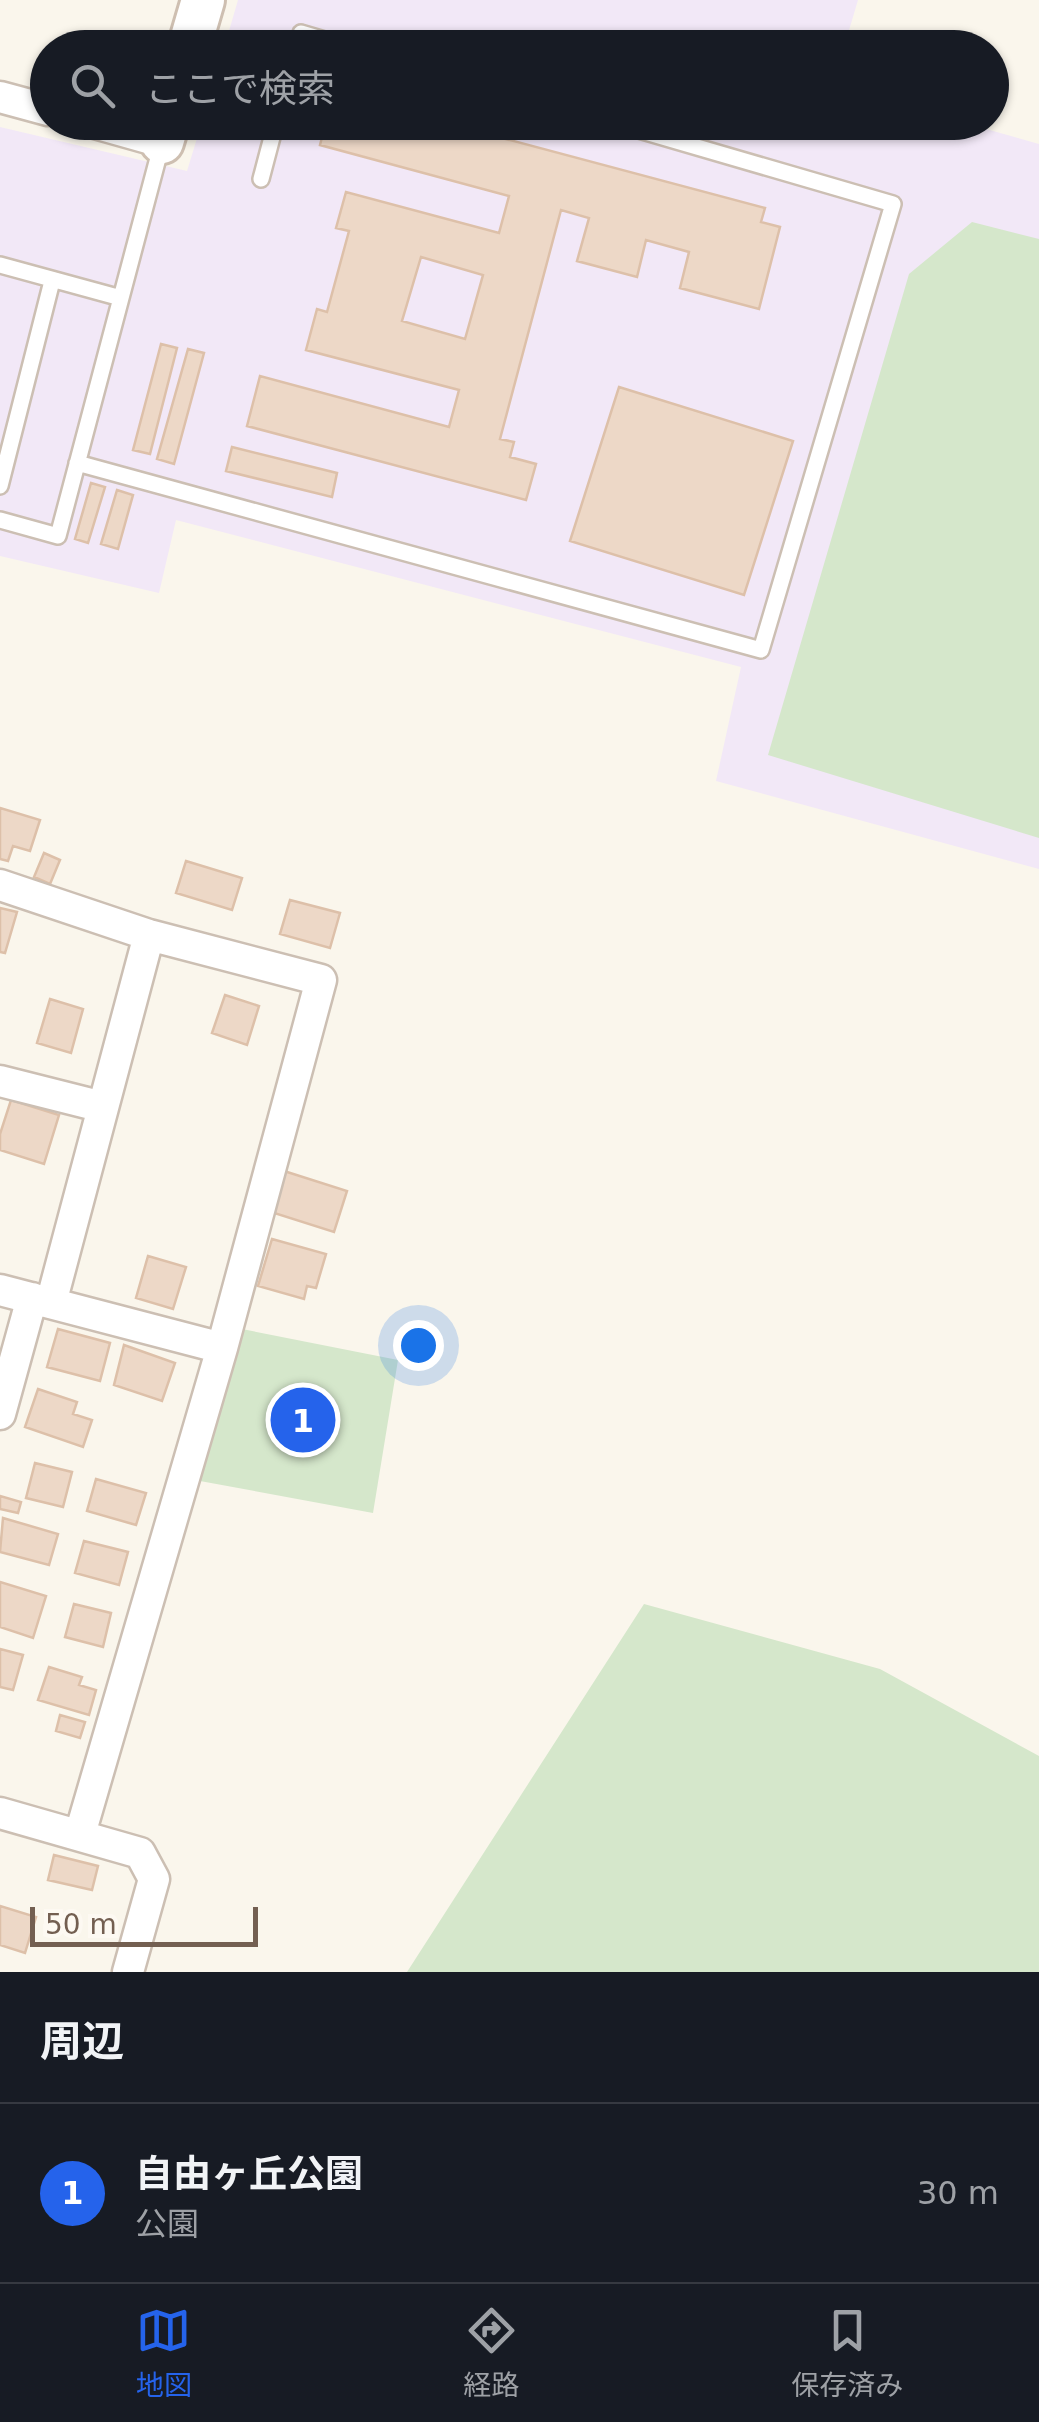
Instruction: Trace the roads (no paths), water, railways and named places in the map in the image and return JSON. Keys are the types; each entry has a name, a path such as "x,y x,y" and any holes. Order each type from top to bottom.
{"street":[{"path":"194,30 203,0"},
{"path":"0,97 30,105"},
{"path":"0,884 149,935 320,980 222,1348 80,1834"},
{"path":"0,1414 42,1301 104,1107 149,935"},
{"path":"0,1080 104,1107"},
{"path":"0,1290 222,1348"},
{"path":"0,1813 140,1853 154,1879 128,1972"}],"lane":[{"path":"0,520 58,536 163,140"},
{"path":"261,180 271,140"},
{"path":"77,463 762,650 893,204 673,140"},
{"path":"0,265 121,298"},
{"path":"0,486 52,281"}],"place":[{"name":"自由ヶ丘公園","path":"303,1420"}]}
